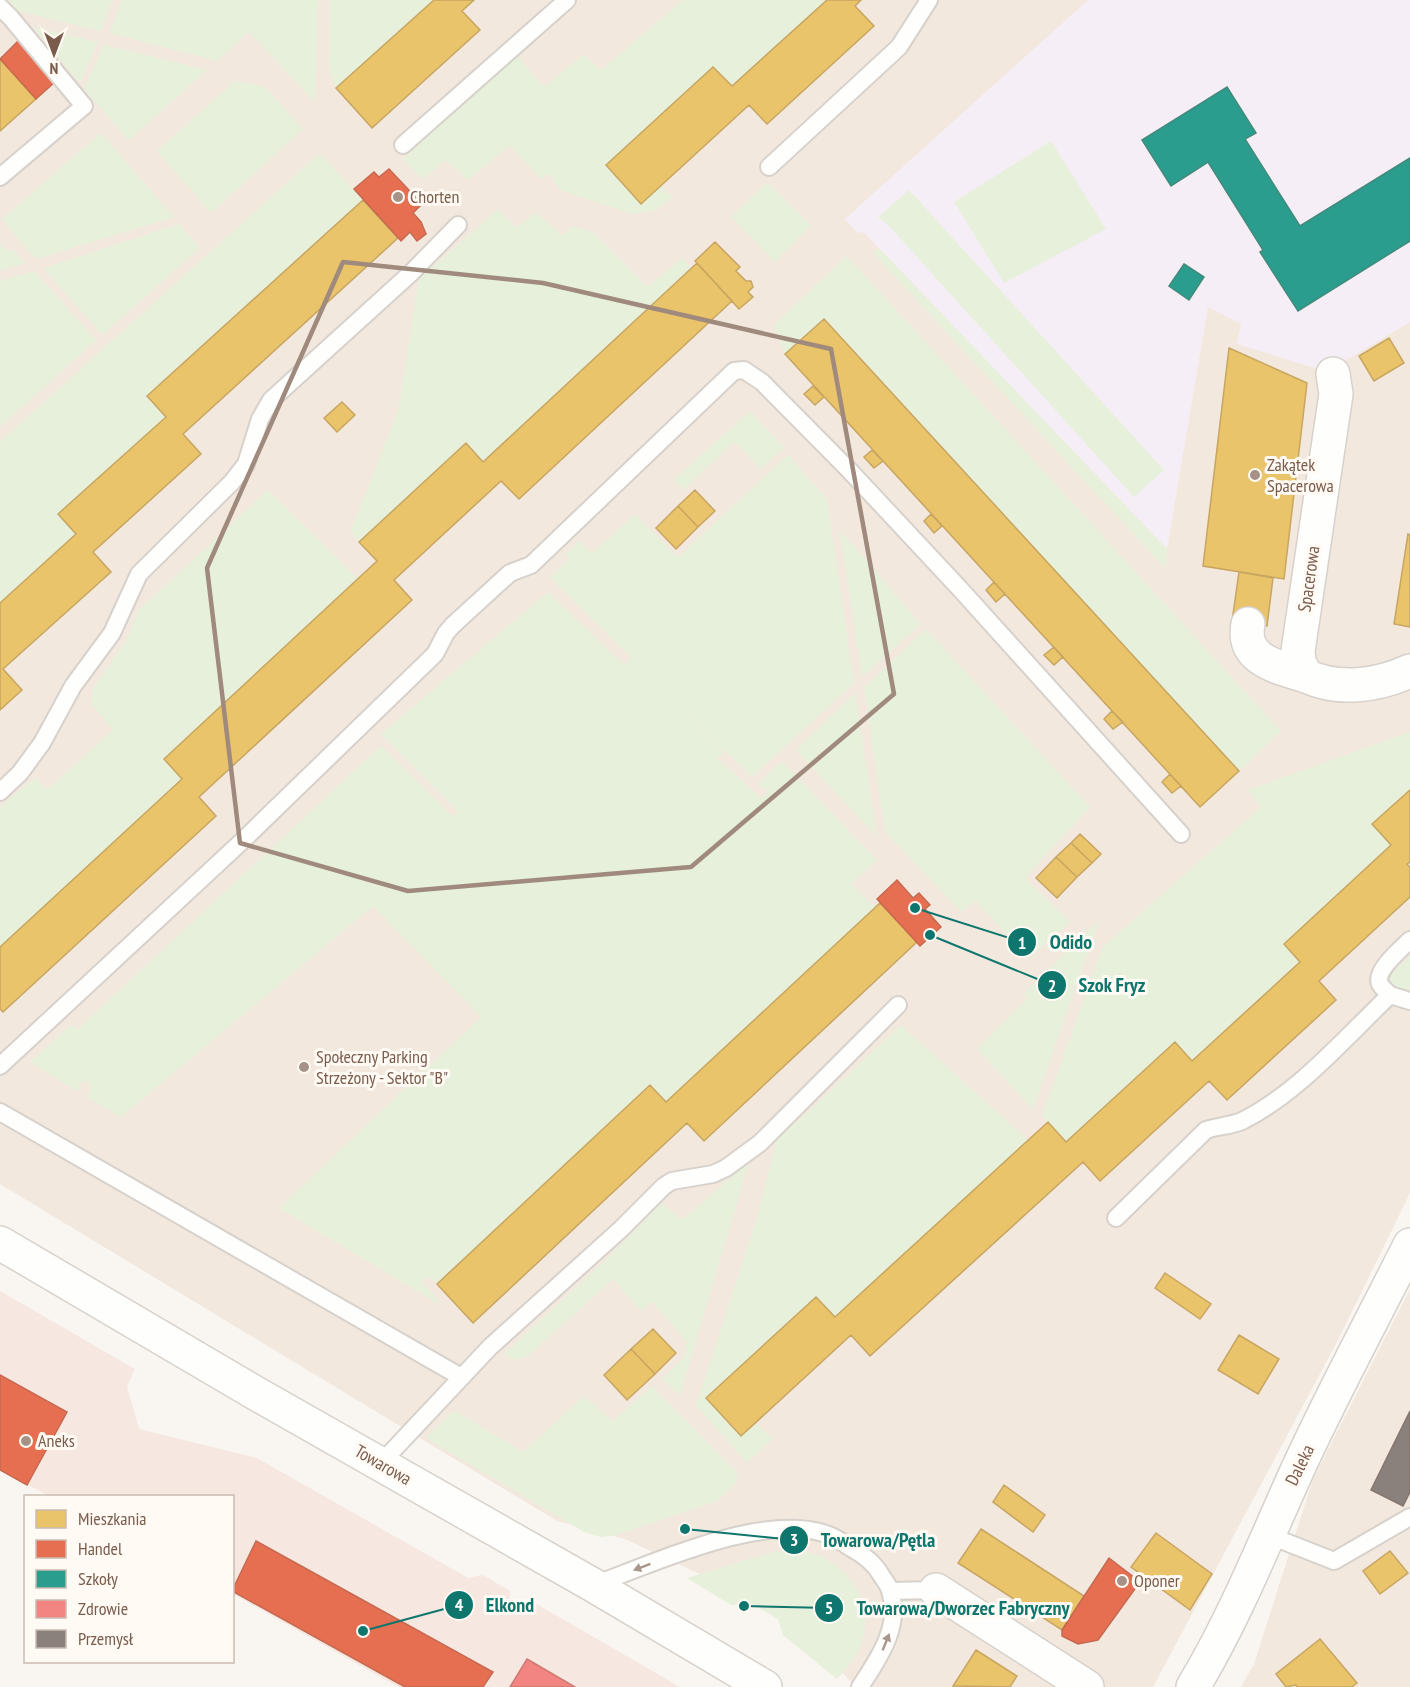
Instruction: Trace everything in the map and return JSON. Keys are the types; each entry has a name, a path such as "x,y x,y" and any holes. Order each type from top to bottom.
{"street":[{"name":"Spacerowa","path":"1306,676 1299,662 1298,651 1336,394 1332,369"},
{"path":"1248,624 1247,640 1258,657 1270,664 1325,683 1351,685 1375,682 1410,671"},
{"name":"Towarowa","path":"0,1243 257,1394 593,1585 765,1687"},
{"name":"Daleka","path":"1193,1687 1215,1651 1297,1471 1410,1245"},
{"path":"936,1590 1087,1687"}],"lane":[{"path":"403,144 567,0"},
{"path":"769,167 899,47 929,0"},
{"path":"0,7 84,106 0,177"},
{"path":"0,792 20,773 42,743 73,686 112,633 139,574 232,482 246,465 260,419 271,400 411,273 458,225"},
{"path":"0,1066 239,844 435,654 453,625 510,573 531,565 734,371 744,370 762,382 849,471 961,590 1181,834"},
{"path":"1410,940 1381,970 1379,978 1380,984 1390,995 1410,1001"},
{"path":"1116,1218 1206,1130 1240,1121 1289,1091 1390,995"},
{"path":"381,1463 490,1347 621,1229 664,1186 672,1181 714,1174 726,1168 759,1143 898,1005"},
{"path":"0,1112 461,1377"},
{"path":"1268,1535 1334,1561 1410,1517"},
{"path":"593,1585 718,1540 771,1530 804,1530 830,1536 860,1553 878,1570 890,1591 894,1619 886,1643 860,1687"},
{"path":"890,1591 936,1590"}],"highlighted area":[{"path":"343,262 543,283 831,349 894,694 691,867 408,891 240,843 207,568"}],"shaded area":[{"path":"0,0 1410,0 1410,1193 1339,1338 1153,1687 856,1687 783,1613 625,1539 557,1521 0,1184"},
{"path":"1088,0 1410,0 1410,322 1348,359 1318,369 1237,344 1241,324 1208,307 1167,549 866,235 862,231 859,234 845,219"},
{"path":"1410,1289 1410,1687 1241,1687 1254,1664 1313,1479"},
{"path":"0,1291 135,1369 127,1386 139,1429 257,1458 468,1578 483,1575 510,1591 509,1604 528,1614 535,1603 680,1687 398,1687 234,1595 234,1495 47,1495 0,1470"}],"green space":[{"path":"9,0 112,0 101,31 18,11"},
{"path":"122,0 318,0 315,102 249,32 217,61 110,33"},
{"path":"330,0 434,0 336,88 329,69"},
{"path":"683,0 827,0 732,86 713,67 606,165 641,203 660,186 672,197 655,211 632,214 560,190 550,174 541,179 510,145 468,180 446,160 423,179 403,159 515,53 544,87 583,55 601,70"},
{"path":"32,27 98,42 80,83"},
{"path":"104,45 207,70 129,140 84,89"},
{"path":"235,81 264,86 303,129 211,213 157,151"},
{"path":"101,133 174,217 36,259 2,219"},
{"path":"1051,141 1106,229 1004,283 954,202"},
{"path":"320,153 363,200 147,395 166,417 58,514 76,534 0,603 0,442"},
{"path":"768,182 811,226 775,262 731,217"},
{"path":"909,190 1164,470 1134,497 889,226 878,217"},
{"path":"498,209 516,228 536,212 562,236 572,226 592,232 647,287 682,258 692,268 483,462 466,443 359,542 351,531 398,411 419,279"},
{"path":"179,224 200,248 102,335 44,268"},
{"path":"0,243 5,249 13,250 26,263 0,270"},
{"path":"879,248 1167,549 1166,569 873,253"},
{"path":"847,256 1281,731 1239,771 825,319 785,354 774,325"},
{"path":"34,271 96,340 0,427 0,281"},
{"path":"750,411 784,448 761,469 735,441 683,490 674,480"},
{"path":"788,455 827,499 854,683 752,777 682,708 725,752 718,759 761,798 768,791 758,784 782,761 877,860 851,884 875,908 666,1102 650,1085 437,1284 428,1276 422,1282 444,1307 279,1208 481,1017 373,906 121,1117 87,1097 92,1086 83,1080 77,1091 30,1062 71,1025 78,1029 381,746 454,817 459,812 381,734 548,592 624,665 631,657 550,577 569,559 565,554 579,541 592,553 635,515 678,557"},
{"path":"268,490 358,579 164,759 182,779 0,947 0,807 35,777 47,790 113,730 92,705 92,690 127,639 138,611"},
{"path":"840,530 921,624 862,677"},
{"path":"926,629 1090,807 1025,878 1070,922 1029,959 976,901 961,912 885,831 864,687"},
{"path":"855,693 877,837 796,750"},
{"path":"1410,732 1410,790 1373,824 1391,845 1284,944 1300,962 1192,1061 1066,1142 1042,1116 1103,947 1261,807 1248,790"},
{"path":"1099,920 1033,1109 977,1049 1027,999 1024,993"},
{"path":"1410,956 1410,989 1403,991 1392,983 1390,975"},
{"path":"901,1025 1028,1140 835,1317 816,1297 741,1436 756,1423 773,1439 747,1462 696,1406 758,1215 777,1139"},
{"path":"749,1162 680,1395 662,1379 684,1357 687,1342 652,1301 641,1311 613,1279 527,1357 512,1360 505,1353 614,1252 662,1203 682,1220"},
{"path":"652,1386 737,1473 737,1482 717,1501 616,1535 601,1537 584,1532 426,1438 454,1410 523,1452 584,1396 613,1421"},
{"path":"799,1551 820,1556 838,1567 855,1586 861,1598 864,1610 864,1636 855,1657 837,1679 783,1635 778,1619 752,1604 731,1605 687,1578 773,1552"}],"building: Mieszkania":[{"path":"434,0 474,0 462,11 480,30 372,128 336,88"},
{"path":"827,0 861,0 855,6 874,26 767,124 749,105 641,204 606,165 713,67 732,86"},
{"path":"0,59 36,99 0,131"},
{"path":"363,200 398,238 183,434 201,454 93,552 111,572 3,669 22,690 0,710 0,603 76,534 58,514 166,417 147,396"},
{"path":"715,242 740,267 736,271 746,281 751,281 753,287 748,292 753,297 739,309 695,261"},
{"path":"697,263 732,301 519,499 501,481 394,580 412,600 199,797 216,816 3,1012 0,1009 0,947 182,779 164,759 377,561 359,542 466,443 483,462"},
{"path":"824,319 1239,771 1200,807 785,354"},
{"path":"1389,338 1404,363 1374,381 1359,356"},
{"name":"Zakątek Spacerowa","path":"1229,348 1307,383 1284,579 1203,566"},
{"path":"813,386 824,397 815,405 804,394"},
{"path":"342,402 355,415 337,432 324,418"},
{"path":"872,450 883,461 874,468 864,457"},
{"path":"695,490 715,511 698,527 678,506"},
{"path":"678,506 698,527 676,549 656,528"},
{"path":"931,514 942,526 934,533 924,521"},
{"path":"1408,534 1410,535 1410,627 1394,624"},
{"path":"1239,572 1273,578 1267,626 1232,621"},
{"path":"994,582 1005,594 996,602 986,590"},
{"path":"1054,647 1063,657 1054,665 1044,655"},
{"path":"1112,711 1123,722 1113,729 1104,719"},
{"path":"1170,774 1181,786 1172,793 1162,782"},
{"path":"1410,790 1410,862 1407,864 1410,867 1410,897 1319,981 1336,1000 1227,1100 1209,1081 1100,1181 1083,1162 870,1356 851,1335 741,1436 706,1398 816,1297 835,1317 1048,1122 1066,1142 1175,1042 1192,1061 1300,962 1284,944 1391,845 1372,824"},
{"path":"1080,834 1101,854 1092,863 1071,843"},
{"path":"1071,843 1092,863 1077,877 1056,857"},
{"path":"1056,857 1077,877 1057,898 1036,878"},
{"path":"880,903 917,942 704,1141 687,1123 473,1323 437,1284 650,1085 666,1102"},
{"path":"1165,1273 1211,1304 1200,1319 1155,1288"},
{"path":"653,1329 676,1353 655,1374 631,1349"},
{"path":"1239,1335 1279,1359 1258,1394 1218,1370"},
{"path":"631,1349 655,1374 627,1400 604,1375"},
{"path":"1004,1485 1045,1515 1033,1532 993,1502"},
{"path":"981,1529 1084,1596 1062,1630 958,1563"},
{"path":"1156,1533 1212,1574 1190,1610 1131,1567"},
{"path":"1390,1551 1408,1573 1380,1594 1363,1571"},
{"path":"1320,1639 1357,1683 1352,1687 1297,1687 1296,1685 1286,1687 1276,1674"},
{"path":"976,1650 1017,1676 1010,1687 953,1686"}],"building: Handel":[{"path":"19,40 56,81 36,99 0,59"},
{"path":"389,169 422,204 413,213 421,222 426,234 417,241 410,232 401,241 354,189 374,172 379,177"},
{"path":"897,880 913,898 919,893 930,905 925,909 941,927 920,946 877,899"},
{"name":"Aneks","path":"0,1375 67,1412 27,1485 0,1470"},
{"path":"256,1541 493,1672 483,1687 405,1687 234,1592 234,1587"},
{"path":"1109,1558 1140,1582 1098,1640 1078,1644 1062,1636 1062,1630"}],"building: Szkoły":[{"path":"1227,87 1256,133 1245,139 1300,226 1410,158 1410,241 1298,311 1260,252 1263,250 1208,162 1171,186 1142,140"},
{"path":"1184,264 1204,277 1189,300 1169,286"}],"building: Zdrowie":[{"path":"527,1659 575,1687 510,1687"}],"building: Przemysł":[{"path":"1410,1411 1410,1492 1403,1506 1371,1490"}],"place":[{"name":"Chorten","path":"398,197"},
{"name":"Zakątek Spacerowa","path":"1255,475"},
{"name":"Odido","path":"915,908"},
{"name":"Szok Fryz","path":"930,935"},
{"name":"Społeczny Parking Strzeżony - Sektor \"B\"","path":"304,1067"},
{"name":"Aneks","path":"26,1441"},
{"name":"Towarowa/Pętla","path":"685,1529"},
{"name":"Oponer","path":"1122,1581"},
{"name":"Towarowa/Dworzec Fabryczny","path":"744,1606"},
{"name":"Elkond","path":"363,1631"}]}
